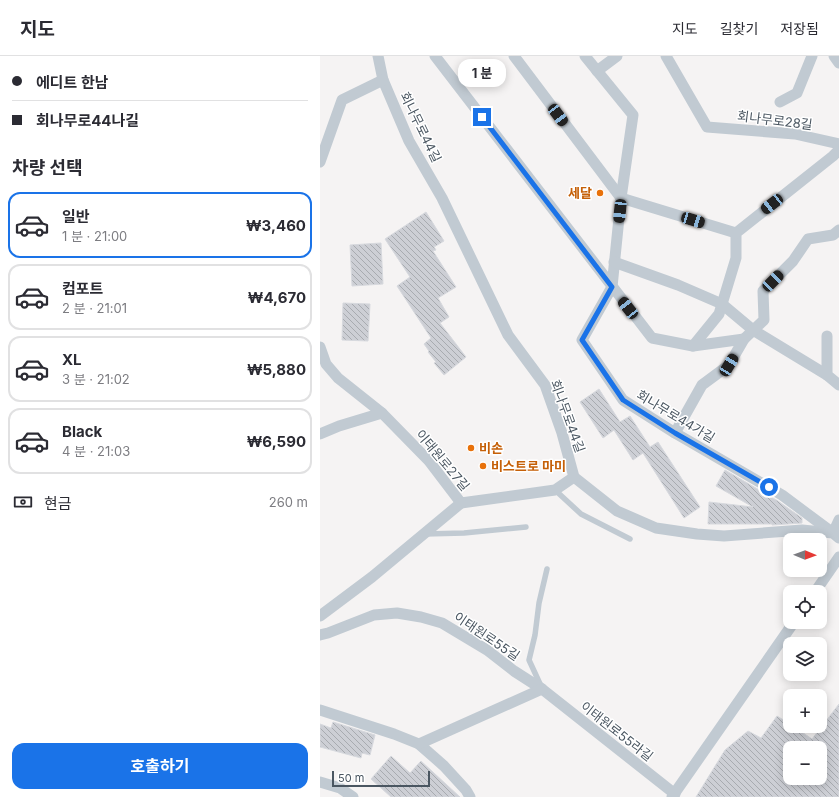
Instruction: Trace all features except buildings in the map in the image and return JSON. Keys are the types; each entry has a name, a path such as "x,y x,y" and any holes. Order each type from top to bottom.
{"street":[{"name":"회나무로44길","path":"378,56 383,80 409,141 442,198 508,335 544,385 562,433 574,477"},
{"path":"436,56 652,338 693,346 744,339"},
{"path":"514,56 621,198 736,233"},
{"name":"회나무로44가길","path":"585,56 632,115 621,198 612,287 582,340 623,400 675,433 782,495 836,536"},
{"path":"596,71 617,56"},
{"name":"회나무로28길","path":"666,56 707,127 795,134 839,144"},
{"name":"회나무로28길","path":"780,102 797,93 812,56"},
{"path":"834,56 839,63"},
{"path":"320,162 342,100 383,80"},
{"path":"736,233 837,155"},
{"path":"675,433 702,385 729,365 744,339 764,320 763,291 793,261 808,239 833,235 839,230"},
{"path":"693,346 719,314 736,258 736,233"},
{"path":"614,262 678,285 722,304 753,330 827,375 839,385"},
{"path":"827,336 827,375"},
{"name":"이태원로27길","path":"320,347 326,364 338,378 382,413 429,461 461,503 555,490 574,477"},
{"path":"320,434 339,426 382,413"},
{"path":"574,477 617,511 656,528 724,536 802,530 836,536 839,520"},
{"path":"320,616 372,577 461,503"},
{"path":"820,585 839,557"},
{"name":"이태원로55길","path":"320,634 328,633 374,615 397,614 421,617 442,623 488,650 514,671 542,689"},
{"path":"673,795 789,629"},
{"path":"419,744 542,689"},
{"name":"이태원로55라길","path":"542,689 673,795"},
{"path":"320,710 394,734 419,744 444,766 466,790 470,797"},
{"path":"320,782 340,788 353,797"}],"lane":[{"path":"555,490 581,514 630,539"},
{"path":"423,534 464,533 526,527"},
{"name":"이태원로55라길","path":"542,689 529,660 535,636 539,603 547,569"}],"place":[{"name":"세달","path":"600,193"},
{"name":"비손","path":"471,448"},
{"name":"비스트로 마미","path":"483,466"}],"route":[{"path":"482,117 612,287 582,340 623,400 675,433 769,487"}]}
